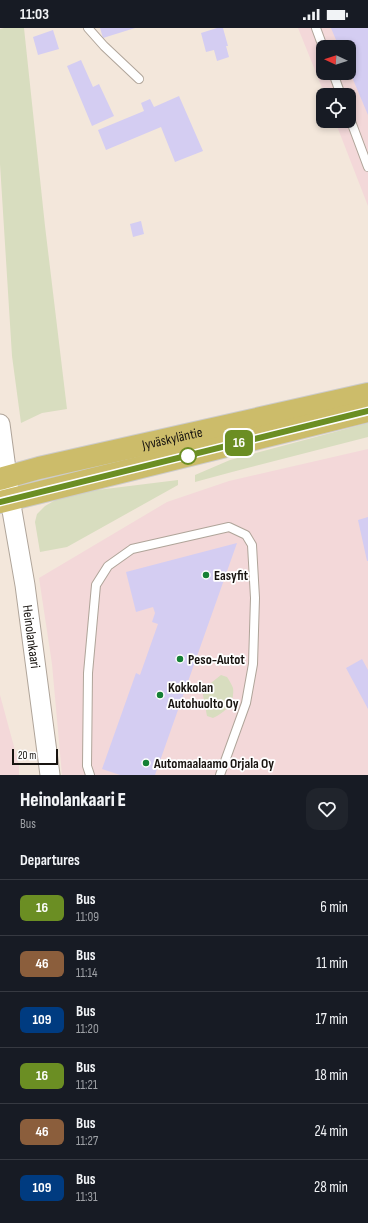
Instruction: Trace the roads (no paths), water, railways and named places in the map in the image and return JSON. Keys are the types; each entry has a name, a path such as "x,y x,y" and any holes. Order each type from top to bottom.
{"highway":[{"name":"Jyväskyläntie","path":"4,478 46,467 368,394"},
{"name":"Jyväskyläntie","path":"5,500 368,411"}],"street":[{"name":"Heinolankaari","path":"0,424 5,500 25,585 50,775"}],"lane":[{"path":"88,28 104,46 139,79"},
{"path":"316,28 320,40"},
{"path":"353,128 368,167"},
{"path":"90,775 87,766 88,673 96,585 108,566 132,549 229,527 246,535 252,545 255,598 253,664 246,703 220,775"}],"place":[{"name":"Easyfit","path":"206,575"},
{"name":"Peso-Autot","path":"180,659"},
{"name":"Kokkolan Autohuolto Oy","path":"160,695"},
{"name":"Automaalaamo Orjala Oy","path":"146,763"}]}
